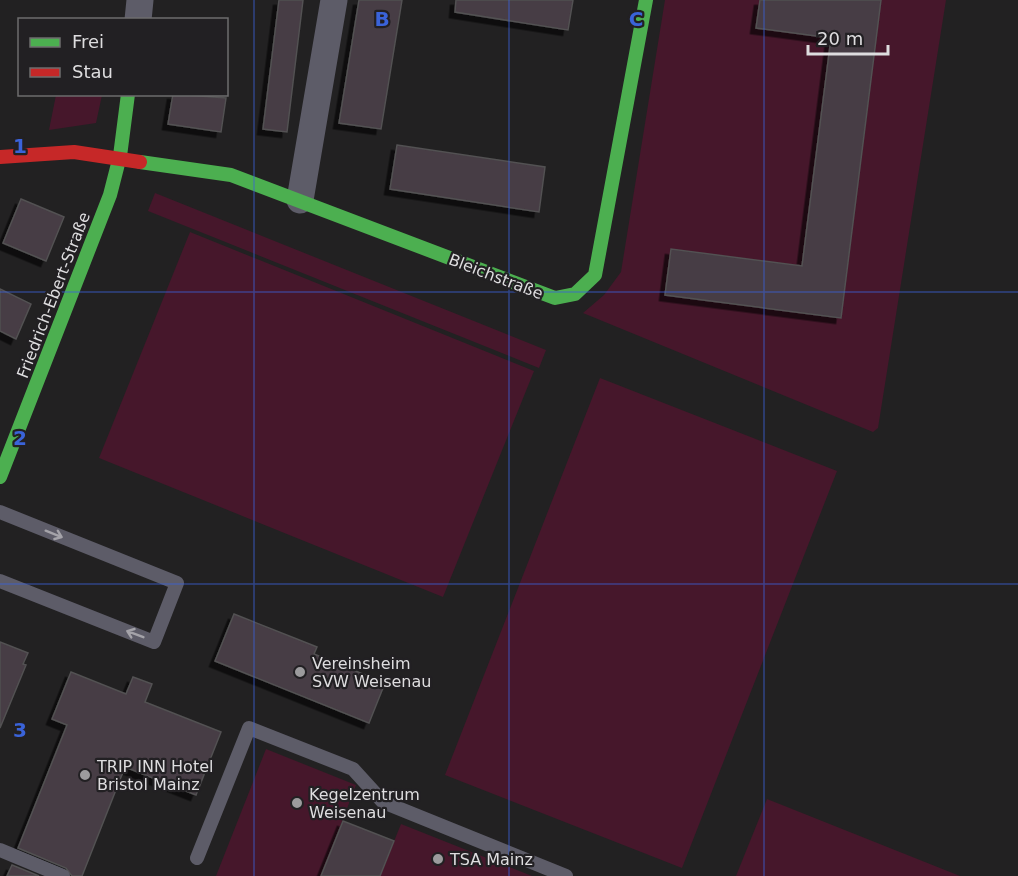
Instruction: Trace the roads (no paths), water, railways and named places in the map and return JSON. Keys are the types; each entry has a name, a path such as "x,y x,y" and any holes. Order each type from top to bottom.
{"street":[{"path":"138,18 140,0"},
{"path":"300,200 334,0"},
{"name":"Bleichstraße","path":"0,157 74,152 120,156 231,175 555,298 575,294 595,275 646,0"},
{"name":"Friedrich-Ebert-Straße","path":"0,477 110,195 120,156 128,96"}],"lane":[{"path":"0,512 177,583 154,642 0,580"},
{"path":"197,858 249,728 353,770 383,802 566,876"},
{"path":"0,850 63,876"}],"place":[{"name":"Vereinsheim SVW Weisenau","path":"300,672"},
{"name":"TRIP INN Hotel Bristol Mainz","path":"85,775"},
{"name":"Kegelzentrum Weisenau","path":"297,803"},
{"name":"TSA Mainz","path":"438,859"}]}
